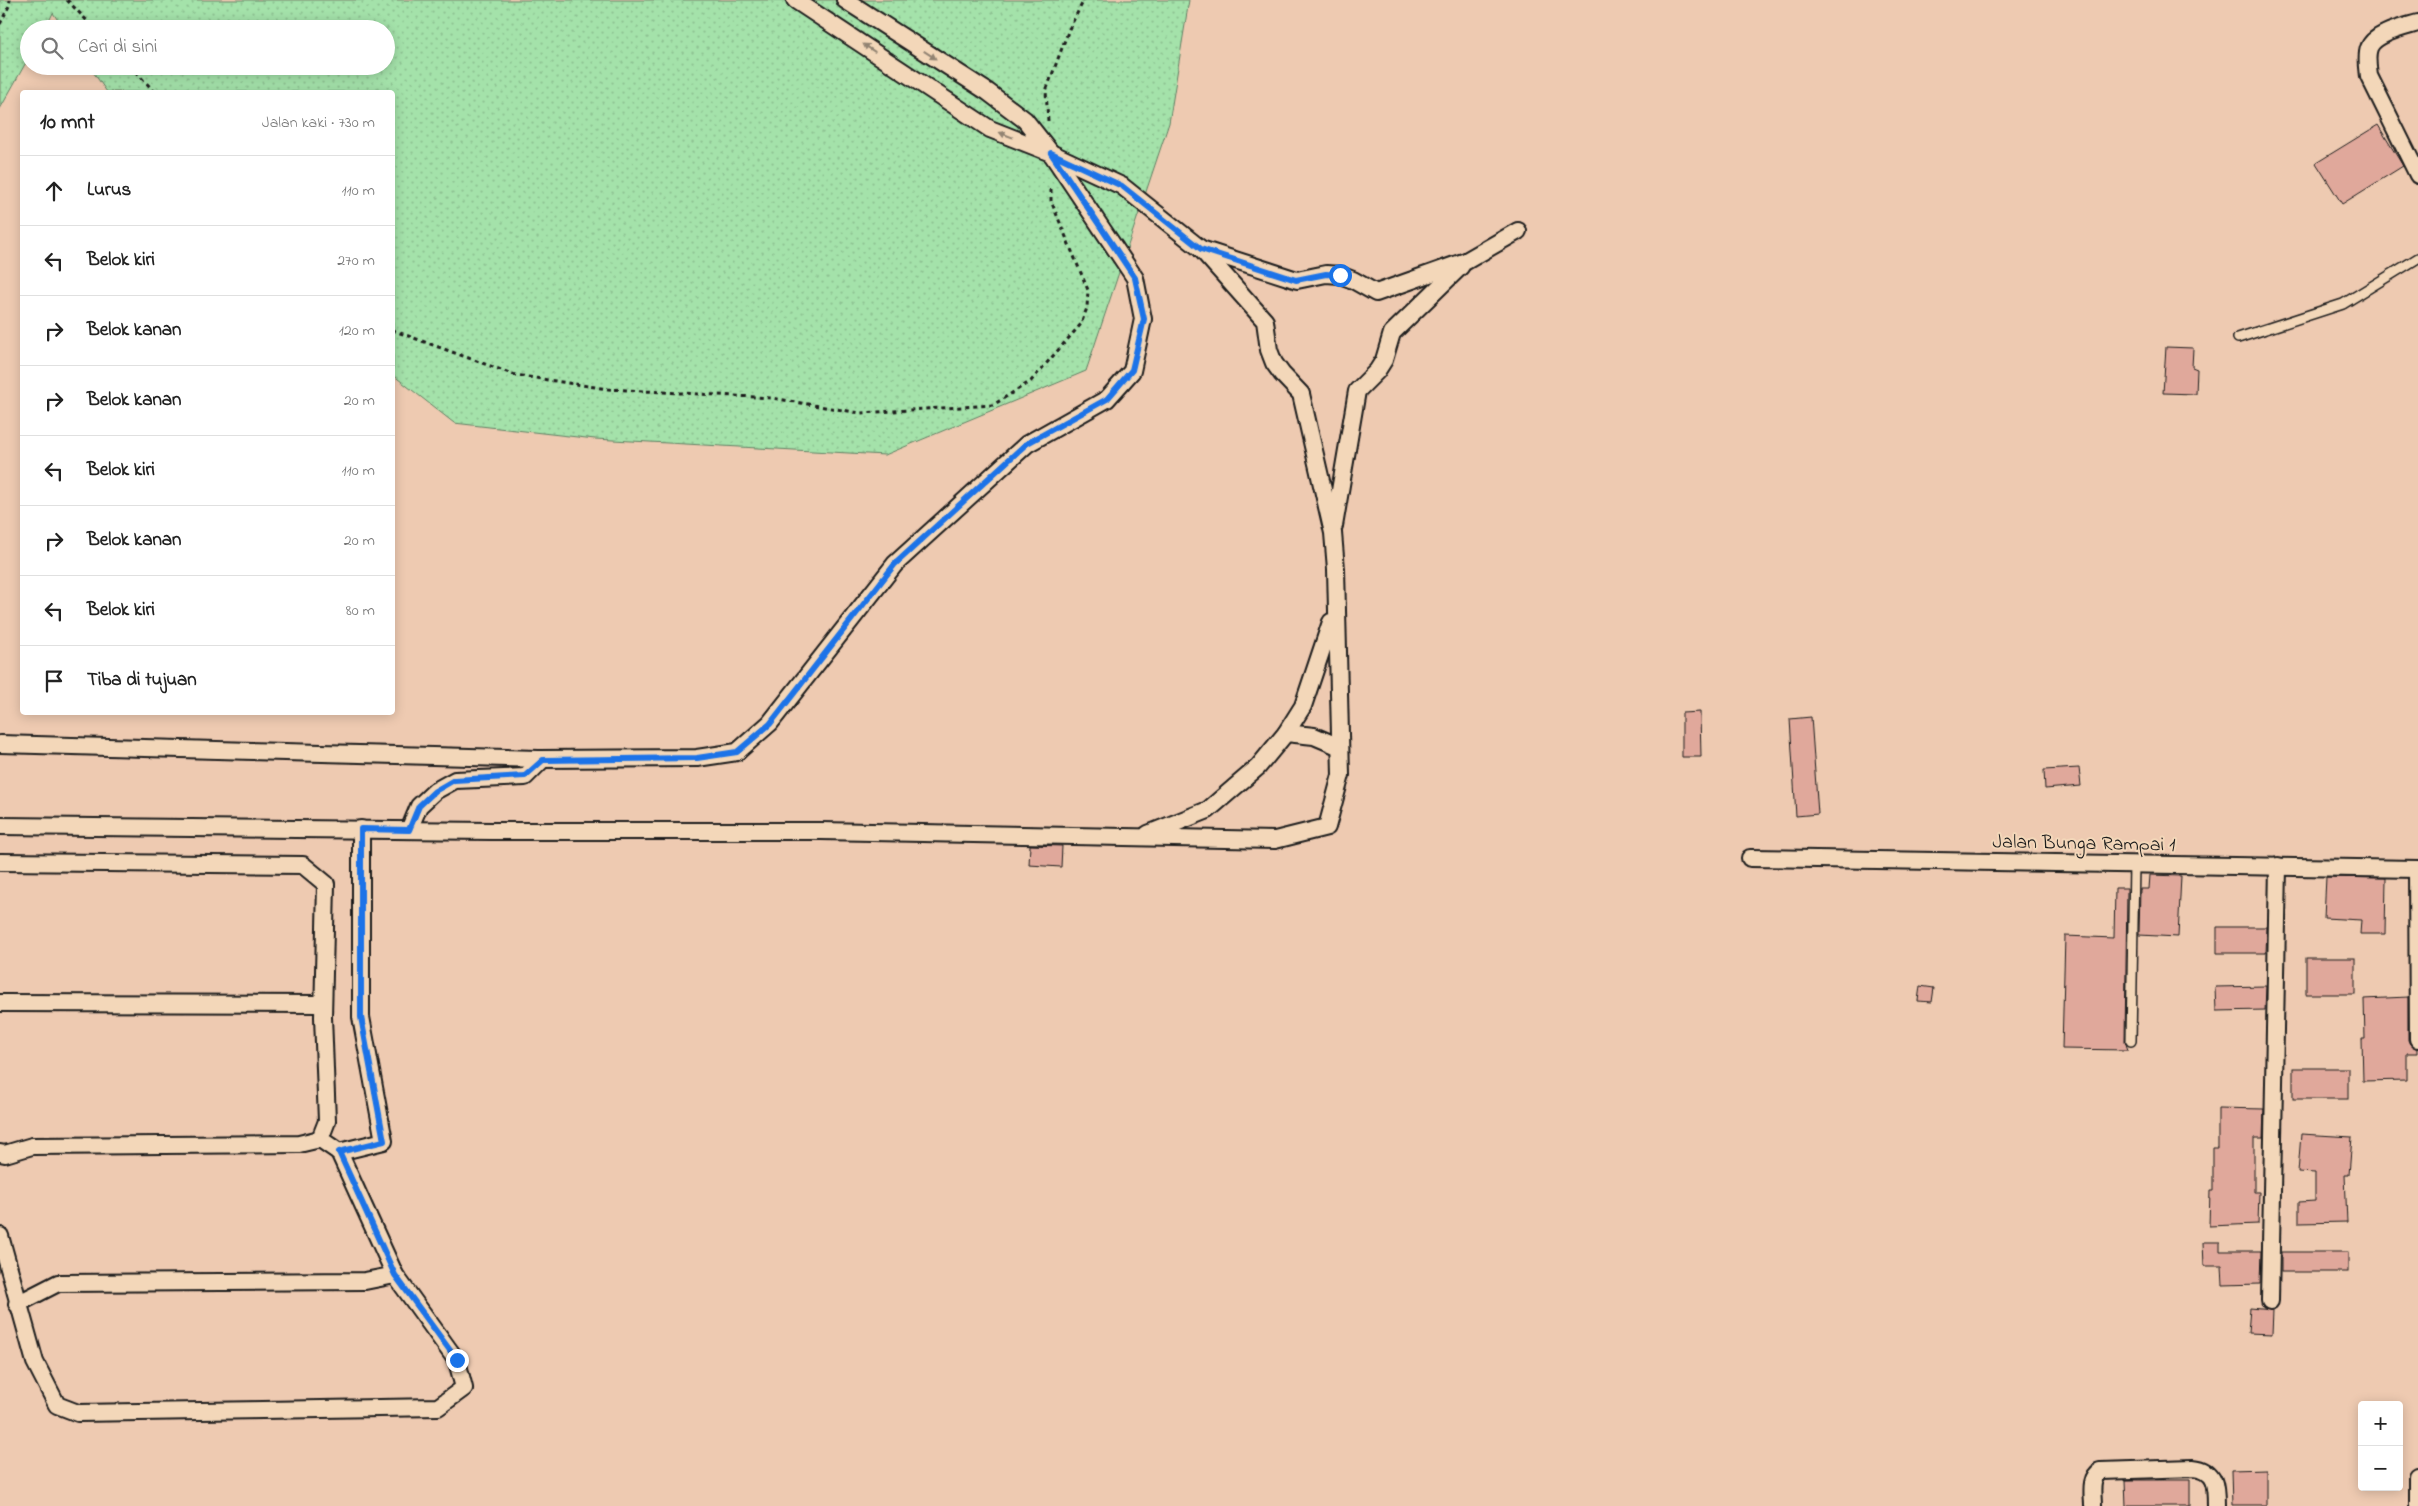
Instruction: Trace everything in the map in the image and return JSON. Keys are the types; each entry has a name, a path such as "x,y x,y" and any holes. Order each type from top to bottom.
{"street":[{"path":"0,826 409,830 821,831 1275,840 1327,827 1341,775 1333,533 1301,394 1274,363 1269,350 1265,321 1201,249 1122,186 1051,153 990,129 795,0"},
{"path":"0,744 543,760 697,758 737,752 770,724 895,564 1026,444 1107,399 1132,370 1144,319 1135,278 1051,153 1025,120 984,89 845,0"},
{"path":"2418,23 2374,40 2369,48 2368,60 2369,76 2418,176"},
{"path":"1201,249 1296,280 1326,274 1340,275 1376,293 1466,261 1518,231"},
{"path":"1333,533 1357,392 1377,371 1384,360 1392,333 1466,261"},
{"path":"1141,837 1208,810 1258,767 1286,733 1303,706 1336,606"},
{"path":"1286,733 1314,736 1340,747"},
{"path":"409,830 419,806 435,791 454,780 525,776 543,760"},
{"path":"339,1152 384,1141 361,1017 361,829"},
{"name":"Jalan Bunga Rampai 1","path":"1750,858 2417,869"},
{"path":"0,862 303,865 326,884 323,1004 327,1121 320,1139"},
{"path":"2270,1301 2278,866"},
{"path":"2417,869 2418,1039"},
{"path":"0,1003 323,1004"},
{"path":"0,1153 5,1154 32,1146 299,1144 320,1139 339,1152 395,1275 457,1360 464,1388 438,1407 78,1413 57,1405 35,1362 17,1304 0,1236"},
{"path":"17,1304 58,1283 365,1280 395,1275"},
{"path":"2093,1506 2093,1480 2096,1474 2101,1471 2201,1468 2212,1477 2216,1485 2216,1506"},
{"path":"2418,1476 2418,1506"}],"lane":[{"path":"2238,338 2343,304 2418,258"},
{"path":"2131,1041 2134,864"}],"path":[{"path":"0,24 10,0"},
{"path":"67,0 86,20"},
{"path":"1051,153 1046,91 1069,29 1084,0"},
{"path":"139,75 153,90"},
{"path":"395,331 515,375 608,389 772,398 860,413 993,405 1031,380 1082,324 1087,308 1088,290 1051,202 1051,182"}],"green space":[{"path":"0,0 1189,0 1169,123 1086,371 885,455 595,439 454,423 395,377 395,90 106,90 95,75 395,75 395,20 58,20 53,13 50,20 20,20 20,73 0,109"}],"building":[{"path":"2378,125 2403,166 2342,204 2316,163"},
{"path":"2166,347 2193,348 2192,367 2197,369 2196,394 2163,393"},
{"path":"1700,712 1701,757 1682,757 1682,713"},
{"path":"1811,717 1818,814 1796,816 1790,719"},
{"path":"2079,768 2081,786 2045,789 2044,770"},
{"path":"1030,845 1062,846 1061,867 1029,865"},
{"path":"2150,875 2181,876 2178,937 2139,935 2140,889 2149,889"},
{"path":"2326,877 2386,878 2385,934 2360,934 2361,920 2324,918"},
{"path":"2115,888 2127,888 2125,1041 2128,1050 2062,1049 2065,936 2114,938"},
{"path":"2217,927 2267,927 2266,953 2217,953"},
{"path":"2306,958 2355,958 2355,994 2306,994"},
{"path":"1920,986 1934,988 1932,1002 1918,1001"},
{"path":"2266,986 2265,1010 2216,1011 2215,987"},
{"path":"2408,997 2408,1040 2417,1049 2417,1053 2407,1053 2407,1080 2363,1081 2362,1039 2365,1039 2364,999"},
{"path":"2293,1068 2348,1068 2348,1099 2293,1099"},
{"path":"2218,1108 2264,1109 2263,1138 2254,1138 2254,1192 2259,1192 2258,1224 2209,1226 2210,1191 2213,1191 2213,1148 2218,1148"},
{"path":"2301,1134 2352,1137 2349,1175 2345,1175 2347,1222 2299,1223 2299,1202 2315,1201 2315,1173 2298,1172"},
{"path":"2203,1242 2220,1242 2220,1251 2261,1251 2260,1284 2223,1285 2222,1266 2204,1266"},
{"path":"2281,1252 2348,1252 2348,1272 2281,1272"},
{"path":"2250,1308 2273,1310 2272,1334 2248,1333"},
{"path":"2266,1469 2266,1506 2232,1506 2231,1470"},
{"path":"2125,1480 2190,1480 2190,1506 2126,1506"}],"route":[{"path":"457,1360 395,1275 339,1152 384,1141 361,1017 361,829 409,830 419,806 435,791 454,780 525,776 543,760 697,758 737,752 770,724 895,564 1026,444 1107,399 1132,370 1144,319 1135,278 1051,153 1122,186 1201,249 1296,280 1326,274 1340,275"}]}
